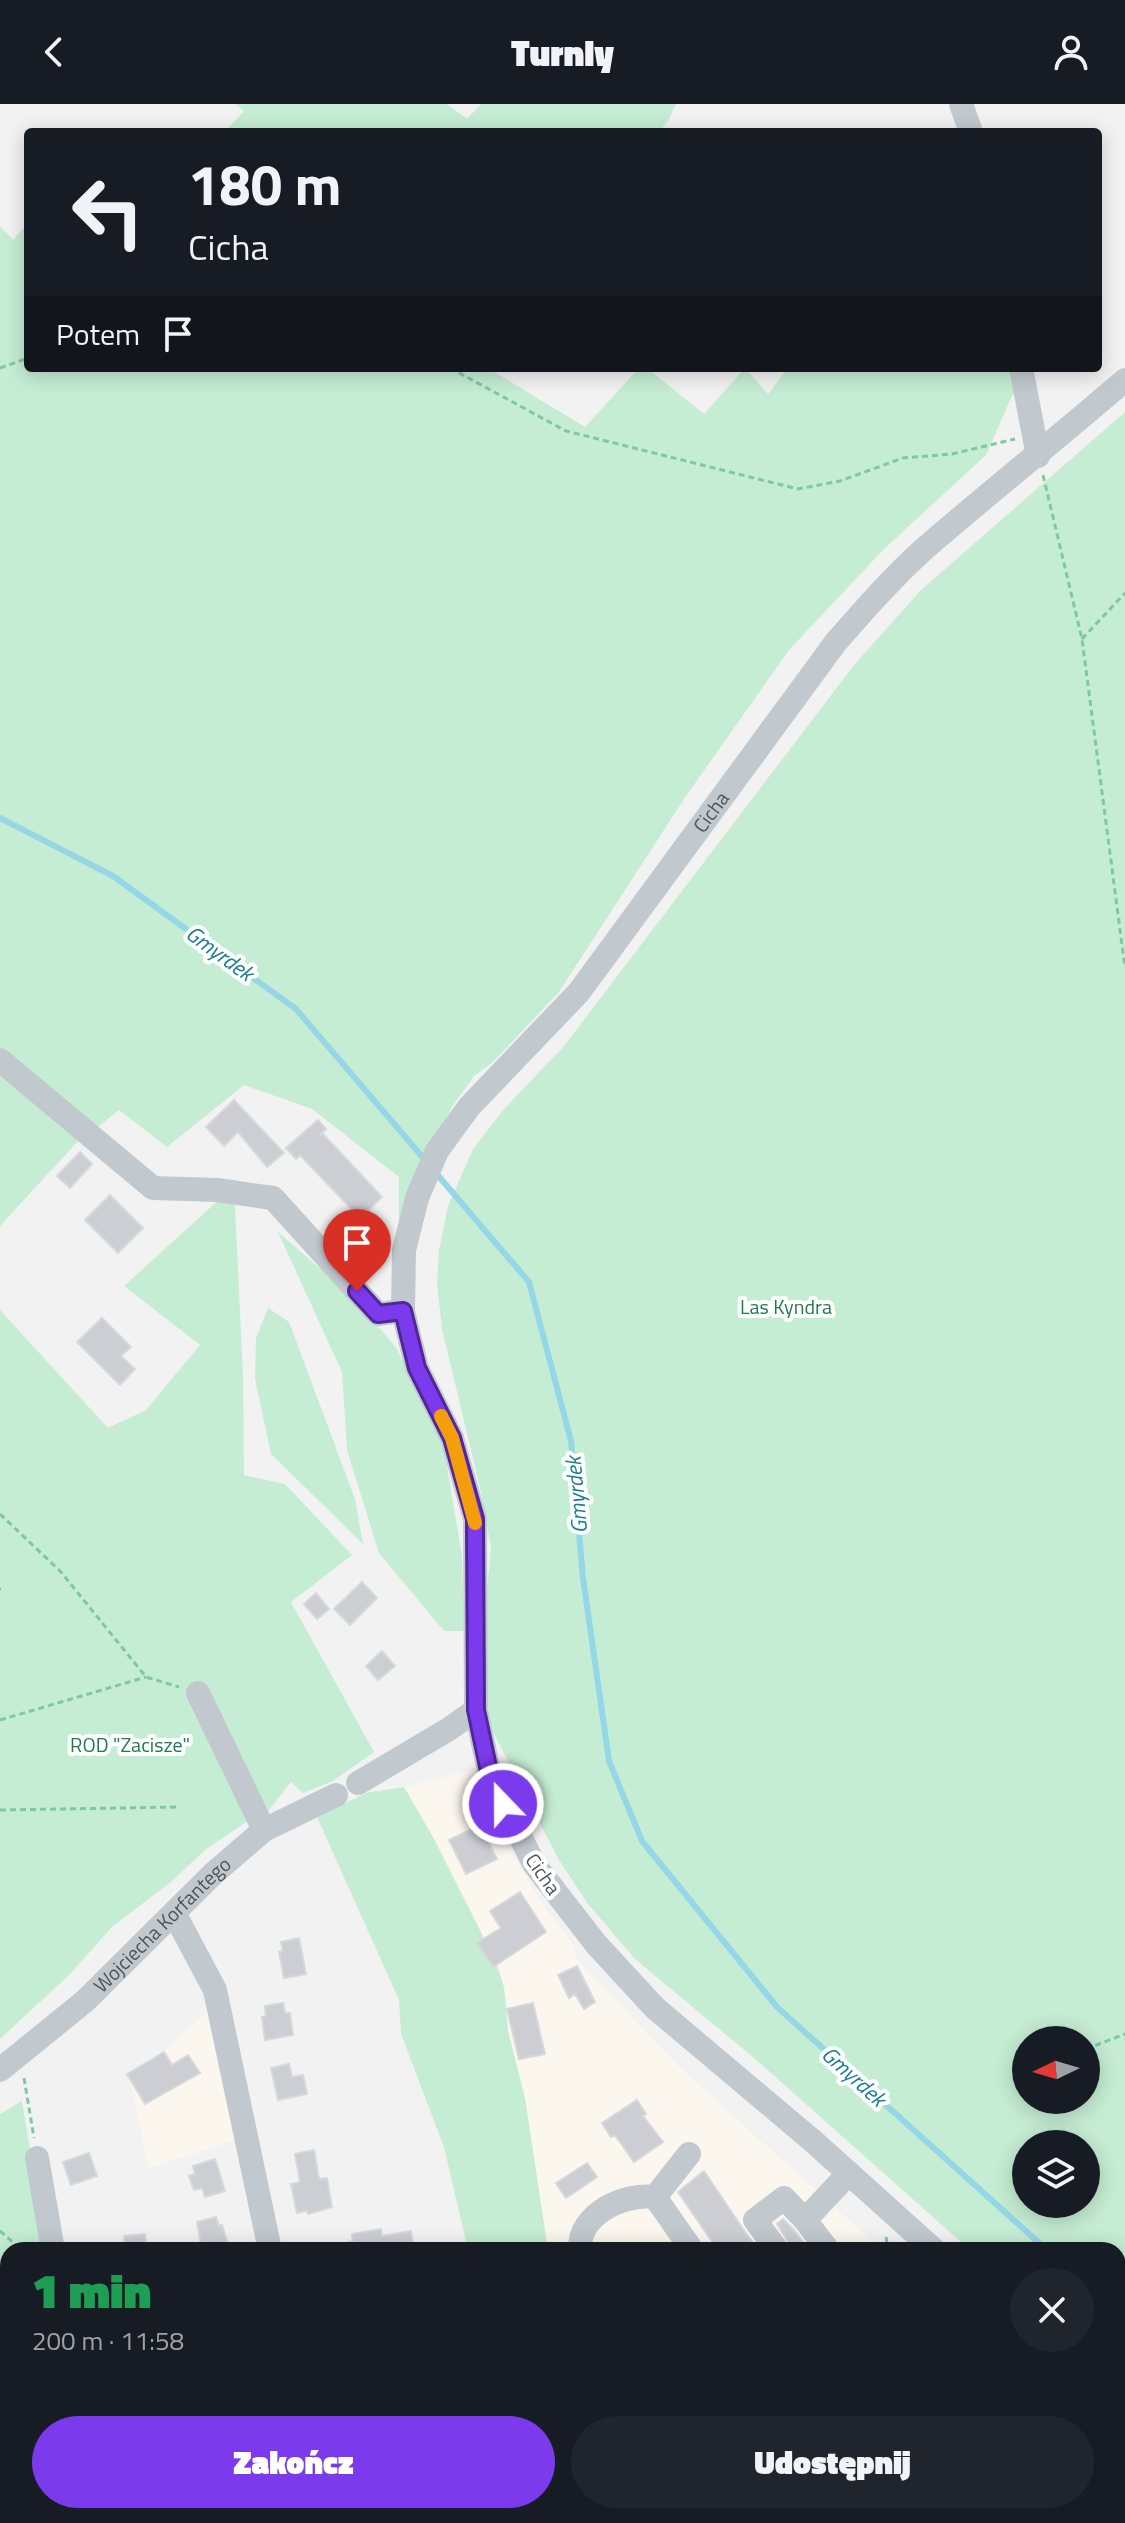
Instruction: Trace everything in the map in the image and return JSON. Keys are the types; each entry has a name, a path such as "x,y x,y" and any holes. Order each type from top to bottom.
{"street":[{"path":"961,104 970,128"},
{"path":"1022,372 1036,445"},
{"name":"Cicha","path":"925,2242 655,2008 596,1944 534,1864 516,1831 490,1776 476,1710 475,1519 452,1438 417,1368 403,1311 404,1250 417,1198 436,1153 469,1107 579,992 836,642 923,550 1036,445 1125,380"},
{"path":"0,1060 153,1188 217,1190 273,1198 378,1314 403,1311"},
{"path":"198,1693 264,1830"},
{"path":"358,1783 476,1710"},
{"name":"Wojciecha Korfantego","path":"10,2062 85,2001 214,1873 264,1830 336,1795"},
{"path":"174,1913 215,1990 268,2242"},
{"path":"655,2197 689,2154"},
{"path":"37,2158 52,2242"},
{"path":"805,2220 849,2173"},
{"path":"579,2242 587,2223 596,2214 620,2202 645,2196 655,2197 686,2242"},
{"path":"771,2242 755,2220 784,2198 822,2242"}],"path":[{"path":"0,368 24,359"},
{"path":"457,372 566,431 798,489 840,481 903,458 1036,445 1082,639 1125,968"},
{"path":"1082,639 1125,593"},
{"path":"0,1514 61,1572 146,1677"},
{"path":"0,1720 146,1677 198,1693"},
{"path":"0,1810 178,1807"},
{"path":"1100,2044 1125,2034"},
{"path":"10,2062 37,2158"}],"shaded area":[{"path":"472,1770 514,1857 541,1902 571,1942 579,1962 680,2068 873,2242 547,2242 525,2098 508,2031 502,1979 434,1839 404,1787"},
{"path":"211,2008 239,2139 149,2168 128,2072 164,2051"}],"green space":[{"path":"235,104 447,104 467,119 481,104 676,104 662,128 228,128 244,111"},
{"path":"0,226 13,240 24,228 24,372 495,372 585,427 635,372 652,372 704,414 741,372 749,372 768,394 785,372 1011,372 1015,389 986,455 883,550 789,650 684,799 559,992 493,1062 474,1076 452,1107 415,1188 399,1246 399,1177 312,1109 244,1085 167,1147 119,1110 93,1131 0,1049"},
{"name":"Las Kyndra","path":"1125,412 1125,2242 961,2242 754,2058 635,1959 588,1904 559,1860 486,1718 483,1630 491,1548 481,1492 442,1329 437,1283 439,1250 448,1206 473,1149 504,1109 564,1046 854,665 921,590"},
{"path":"0,1069 80,1139 0,1226"},
{"name":"ROD \"Zacisze\"","path":"234,1186 243,1375 244,1475 285,1484 352,1555 291,1602 374,1752 333,1781 303,1793 291,1782 269,1810 205,1850 172,1881 112,1927 70,1974 0,2039 0,1310 108,1428 146,1410 200,1345 124,1286"},
{"path":"278,1232 373,1320 397,1349 444,1448 462,1556 464,1631 444,1631 379,1553 347,1450 342,1372"},
{"path":"268,1308 289,1322 355,1499 363,1544 271,1454 255,1379 256,1338"},
{"path":"404,1787 495,1960 504,1987 508,2031 525,2098 547,2242 466,2242 444,2147 401,2034 399,2000 317,1817 366,1793"},
{"path":"22,2101 46,2242 0,2242 0,2114"}],"building":[{"path":"234,1100 284,1153 267,1167 238,1132 224,1146 206,1127"},
{"path":"318,1120 326,1129 322,1133 382,1197 360,1218 300,1155 296,1159 286,1148"},
{"path":"80,1152 92,1164 70,1188 57,1176"},
{"path":"110,1195 143,1228 118,1253 85,1220"},
{"path":"359,1220 381,1244 355,1266 334,1243"},
{"path":"102,1318 131,1347 121,1356 135,1369 120,1385 77,1342"},
{"path":"362,1582 377,1598 350,1625 334,1609"},
{"path":"316,1593 329,1609 317,1619 304,1604"},
{"path":"382,1651 395,1666 378,1680 366,1666"},
{"path":"480,1825 497,1859 466,1874 449,1840"},
{"path":"520,1892 546,1932 493,1967 477,1943 501,1928 490,1911"},
{"path":"299,1938 306,1974 284,1978 279,1952 283,1951 281,1942"},
{"path":"577,1966 595,2002 584,2009 575,1994 569,1998 558,1975"},
{"path":"283,2003 285,2013 290,2013 293,2035 265,2040 262,2017 266,2016 265,2006"},
{"path":"533,2003 545,2054 519,2059 507,2009"},
{"path":"164,2052 172,2065 188,2055 200,2073 145,2104 127,2074"},
{"path":"289,2064 292,2077 303,2075 307,2094 278,2100 271,2068"},
{"path":"637,2100 646,2114 643,2116 663,2142 634,2162 615,2135 611,2137 602,2123"},
{"path":"314,2150 319,2179 327,2178 332,2207 308,2214 307,2211 297,2213 291,2184 300,2182 295,2154"},
{"path":"89,2153 97,2176 71,2185 63,2162"},
{"path":"215,2159 225,2191 205,2197 202,2188 194,2190 189,2176 195,2174 193,2166"},
{"path":"587,2163 597,2177 566,2198 556,2183"},
{"path":"704,2171 753,2242 712,2242 678,2192"},
{"path":"216,2217 227,2242 201,2242 197,2222"},
{"path":"783,2219 803,2242 788,2242 777,2224"},
{"path":"381,2229 382,2236 411,2231 413,2242 349,2242 353,2241 352,2234"},
{"path":"145,2234 146,2242 124,2242 124,2236"}],"waterway":[{"name":"Gmyrdek","path":"0,818 113,876 296,1009 425,1160"},
{"name":"Gmyrdek","path":"435,1172 529,1282 571,1441 583,1578 609,1761 642,1841 777,2007 1038,2242"}],"slow traffic":[{"path":"441,1416 452,1438 475,1523"}],"route":[{"path":"357,1291 378,1314 403,1311 417,1368 452,1438 475,1519 476,1710 490,1776 503,1804"}]}
